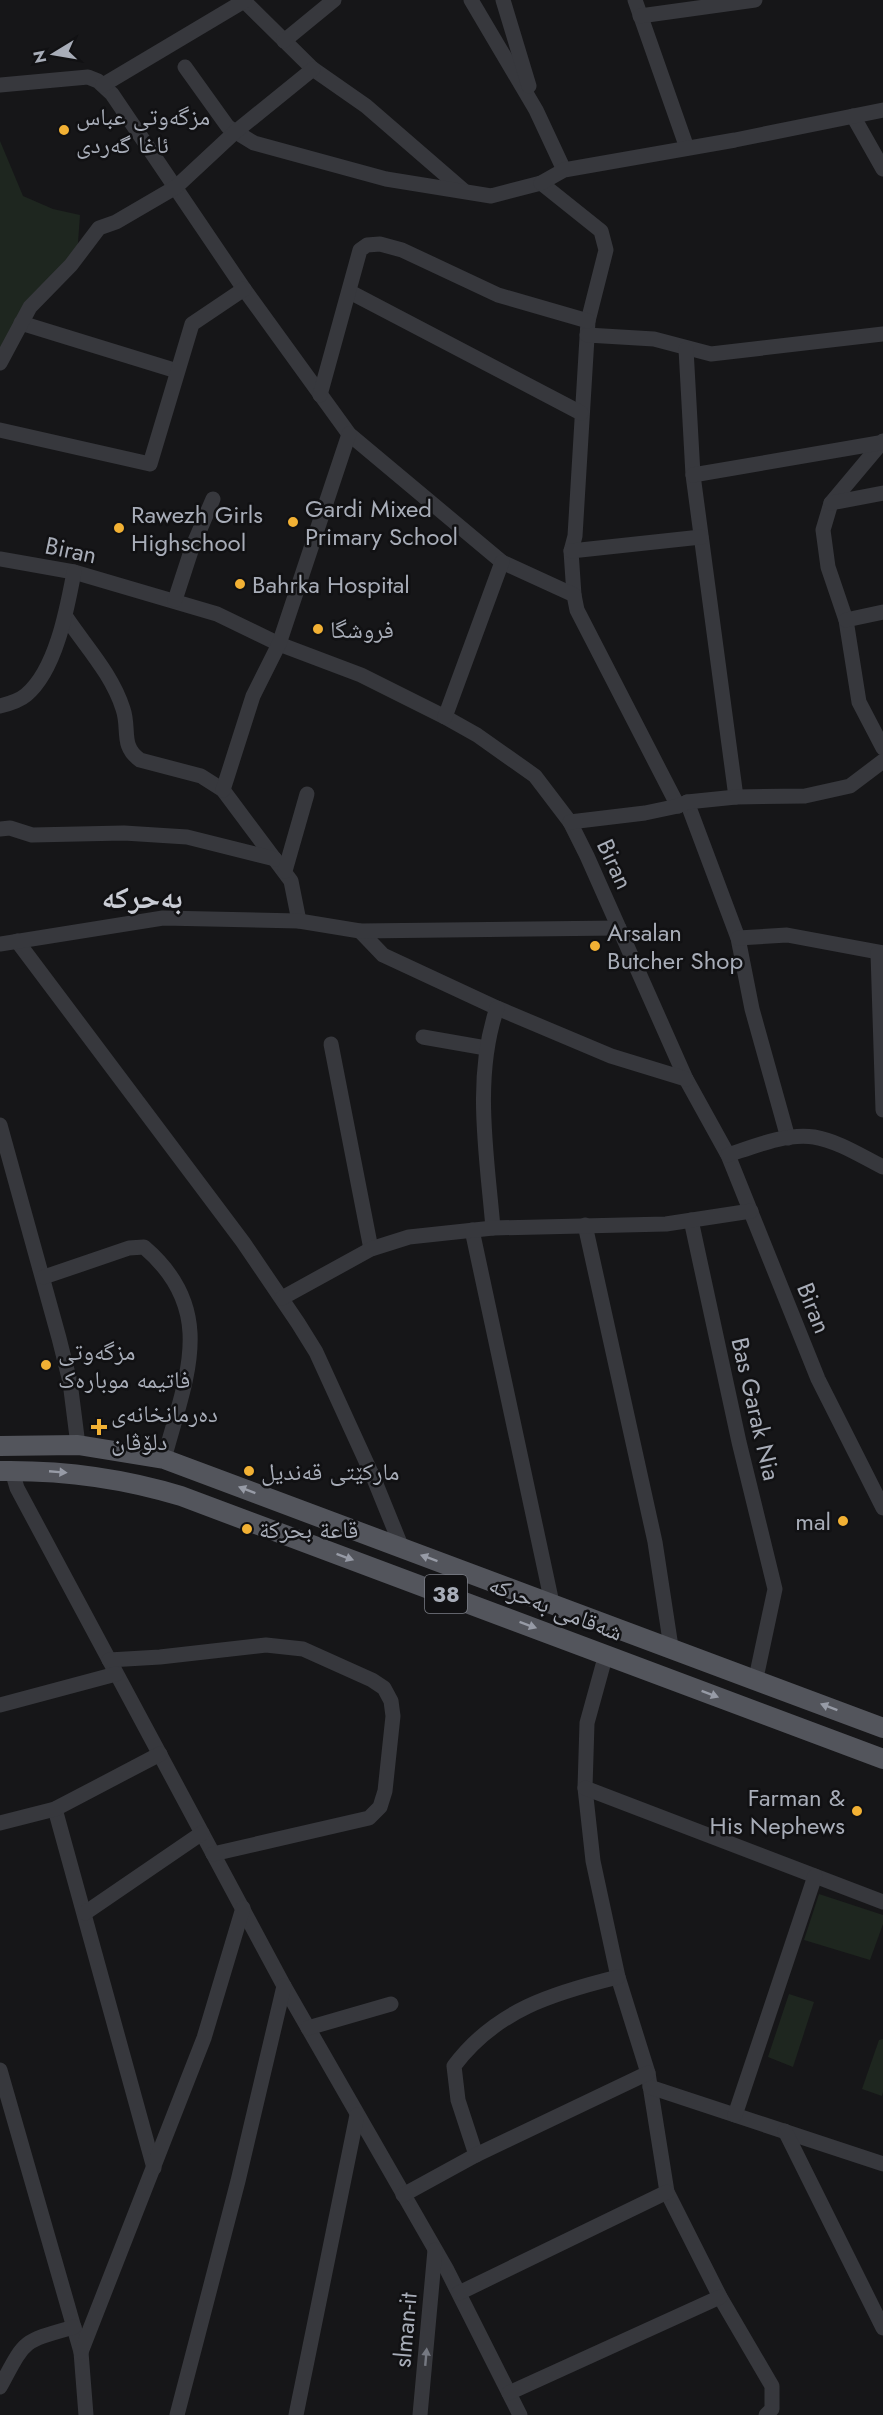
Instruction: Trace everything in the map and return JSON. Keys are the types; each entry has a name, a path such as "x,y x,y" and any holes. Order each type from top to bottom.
{"main road":[{"name":"شەقامی بەحرکە","path":"0,1446 78,1445 164,1459 756,1678 883,1728"},
{"name":"شەقامی بەحرکە","path":"6,1471 79,1474 122,1480 163,1491 883,1759"}],"street":[{"path":"284,41 334,0"},
{"path":"471,0 536,110 564,170"},
{"path":"503,0 536,110"},
{"path":"635,0 687,147"},
{"path":"640,16 747,0"},
{"path":"103,86 244,1 313,69 366,106 463,190"},
{"path":"185,68 234,133 254,143 376,177 491,196 541,183 564,170 883,110"},
{"path":"0,363 30,307 71,265 99,228 116,222 176,187 234,133 313,69"},
{"path":"0,85 88,77 103,86 112,94 244,289 349,434 502,562 574,595"},
{"path":"853,116 883,169"},
{"path":"541,183 601,231 606,250 588,328 581,413 574,536 571,551 577,610 682,804 738,938 752,1009 788,1138"},
{"path":"320,395 360,250 367,245 380,244 402,250 498,295 588,328 654,339 711,354 883,334"},
{"path":"0,430 150,464 192,324 244,289"},
{"path":"350,292 581,413"},
{"path":"21,323 177,371"},
{"path":"686,349 693,475 736,797"},
{"path":"223,790 253,696 279,644 349,434"},
{"path":"693,475 881,442"},
{"path":"881,442 831,503 823,530 828,567 846,620 859,702 883,748"},
{"path":"831,503 883,493"},
{"path":"175,600 192,548 213,499"},
{"path":"571,551 701,537"},
{"name":"Biran","path":"0,559 74,572 217,614 279,644 361,675 445,717 477,735 535,776 570,822 686,1078 728,1155 818,1378 883,1508"},
{"path":"445,717 502,562"},
{"path":"0,706 24,697 37,683 66,617 74,572"},
{"path":"846,620 883,612"},
{"path":"66,617 110,677 124,711 127,745 132,754 140,760 201,776 223,790 291,881 299,921"},
{"path":"570,822 736,797 805,796 850,786 883,761"},
{"path":"285,872 307,794"},
{"path":"0,829 10,828 32,835 124,833 187,837 275,859"},
{"path":"0,944 164,918 299,921 360,932 619,928"},
{"path":"360,932 383,955 497,1008 611,1056 686,1078"},
{"path":"738,938 787,935 881,953 883,1110"},
{"path":"16,941 243,1242 282,1298 316,1352 374,1479 402,1548"},
{"path":"493,1228 484,1118 486,1048 497,1008"},
{"path":"423,1037 486,1048"},
{"path":"331,1044 371,1249"},
{"path":"0,1125 44,1277 70,1382 78,1445"},
{"path":"728,1155 788,1138 814,1137 838,1144 883,1167"},
{"path":"282,1298 371,1249 409,1237 493,1228 666,1224 751,1211"},
{"name":"Bas Garak Nia","path":"691,1220 739,1443 775,1589 756,1678"},
{"path":"585,1225 655,1542 671,1647"},
{"path":"472,1230 552,1603"},
{"path":"44,1277 129,1248 144,1247 157,1258 173,1280 189,1317 192,1357 164,1459"},
{"path":"6,1471 284,1986 459,2293 520,2415"},
{"path":"109,1660 160,1657 266,1645 303,1649 372,1680 384,1688 391,1701 393,1716 385,1791 380,1807 369,1818 213,1854"},
{"path":"606,1654 588,1723 585,1788 593,1861 618,1977 649,2080 667,2192 720,2297 772,2386 772,2409 766,2415"},
{"path":"0,1705 116,1674"},
{"path":"0,1823 55,1809 160,1754"},
{"path":"585,1788 815,1876 882,1897"},
{"path":"55,1809 154,2168"},
{"path":"85,1913 202,1833"},
{"path":"735,2115 815,1876"},
{"path":"81,2352 204,2038 243,1908"},
{"path":"476,2155 458,2100 453,2066 471,2043 506,2017 556,1993 618,1977"},
{"path":"177,2415 238,2181 284,1986"},
{"path":"308,2028 391,2004"},
{"path":"0,2074 81,2352 86,2415"},
{"path":"403,2195 476,2155 649,2080 735,2115 883,2164"},
{"path":"296,2415 357,2115"},
{"path":"786,2131 883,2328"},
{"path":"459,2293 667,2192"},
{"name":"slman-it","path":"420,2415 435,2250"},
{"path":"509,2393 720,2297"},
{"path":"0,2387 23,2346 32,2339 74,2327"}],"shaded area":[{"path":"0,141 23,196 53,209 80,215 77,256 0,356"},
{"path":"819,1894 883,1915 883,1924 870,1960 804,1940"},
{"path":"789,1994 814,2002 793,2067 768,2057"},
{"path":"883,2039 882,2096 862,2089 879,2040"}],"place":[{"name":"مزگه‌وتی عباس ئاغا گه‌ردی","path":"64,130"},
{"name":"Gardi Mixed Primary School","path":"293,522"},
{"name":"Rawezh Girls Highschool","path":"119,528"},
{"name":"Bahrka Hospital","path":"240,584"},
{"name":"فروشگا","path":"318,629"},
{"name":"Arsalan Butcher Shop","path":"595,946"},
{"name":"مزگەوتی فاتیمە موبارەک","path":"46,1365"},
{"name":"دەرمانخانەی دلۆڤان","path":"99,1427"},
{"name":"مارکێتی قەندیل","path":"249,1471"},
{"name":"mal","path":"843,1521"},
{"name":"قاعة بحركة","path":"247,1529"},
{"name":"Farman & His Nephews","path":"857,1811"}],"district":[{"name":"بەحرکە","path":"142,897"}]}
